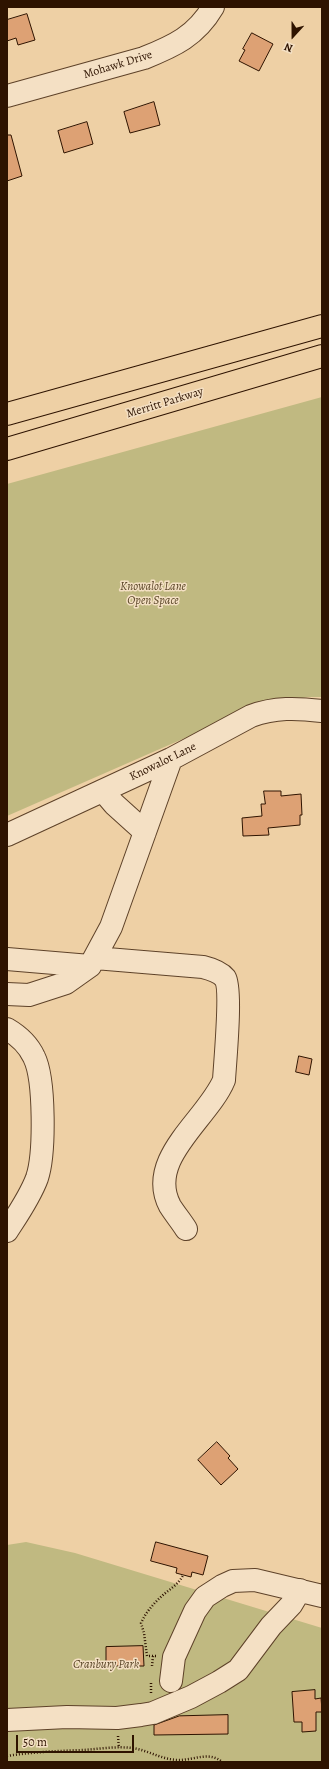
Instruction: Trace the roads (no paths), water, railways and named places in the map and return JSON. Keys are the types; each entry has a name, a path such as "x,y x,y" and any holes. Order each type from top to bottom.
{"highway":[{"path":"7,414 322,326"},
{"name":"Merritt Parkway","path":"7,449 322,356"}],"street":[{"name":"Mohawk Drive","path":"7,96 144,58 164,50 183,41 208,16 213,7"},
{"name":"Knowalot Lane","path":"7,835 171,759 240,721 261,712 282,708 322,712"},
{"path":"7,994 29,995 66,983 92,962 111,927 171,759"},
{"path":"103,791 114,804 145,832"},
{"path":"7,959 203,967 217,972 225,979 228,993 224,1080 220,1091 184,1137 173,1155 166,1171 165,1189 170,1206 186,1229"},
{"path":"7,1029 16,1034 27,1044 35,1058 40,1072 42,1115 41,1155 37,1176 31,1194 7,1231"},
{"path":"162,1679 164,1656 205,1597 222,1586 233,1581 255,1580 322,1596"},
{"path":"7,1720 67,1717 117,1718 141,1715 153,1713 191,1697 238,1670 271,1626 291,1605 300,1590"}],"park label":[{"name":"Knowalot Lane Open Space","path":"153,594"},
{"name":"Cranbury Park","path":"106,1665"}]}
